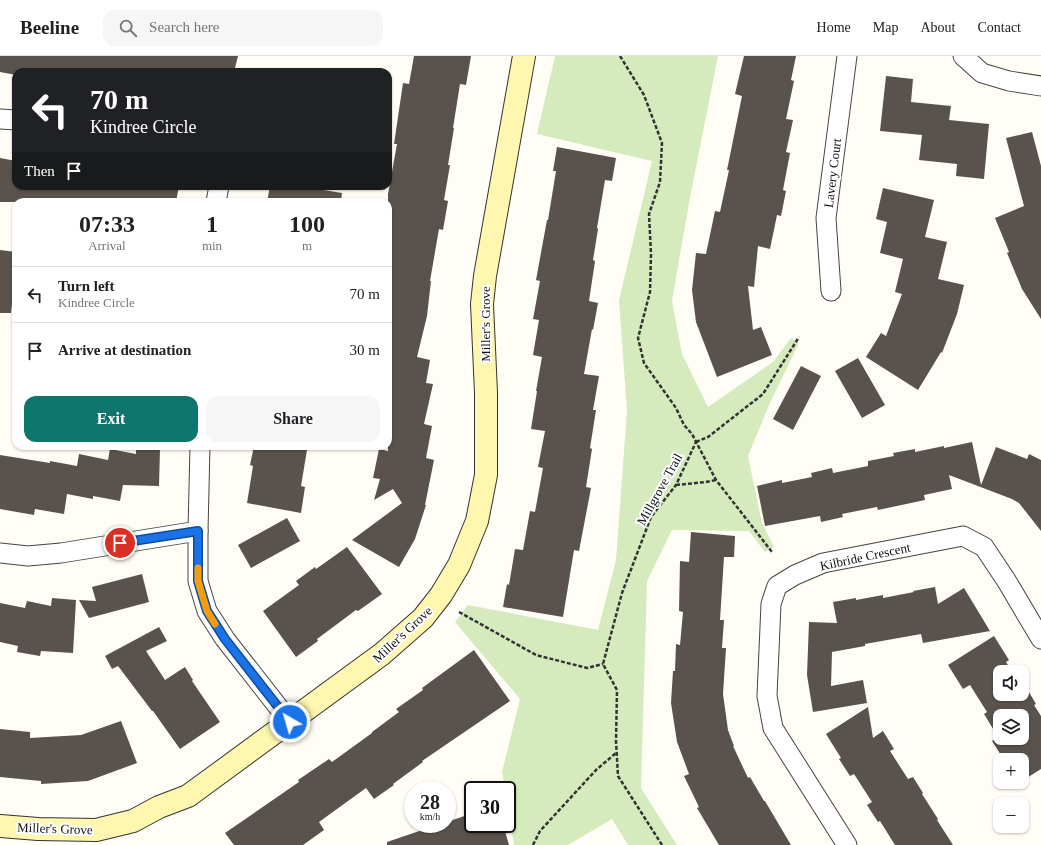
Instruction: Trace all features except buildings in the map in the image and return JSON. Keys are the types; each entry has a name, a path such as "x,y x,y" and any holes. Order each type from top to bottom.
{"street":[{"name":"Miller's Grove","path":"0,826 38,829 96,830 133,821 159,807 188,796 382,654 423,618 441,595 459,565 477,521 486,475 486,393 482,304 485,276 524,56"},
{"name":"Lavery Court","path":"832,291 826,218 846,56"},
{"path":"963,56 982,73 1009,81 1041,86"},
{"path":"0,119 12,120"},
{"path":"200,450 198,581 207,611 225,639 290,722"},
{"path":"0,553 28,556 61,553 198,531"},
{"name":"Kilbride Crescent","path":"847,845 773,728 767,696 771,604 777,586 795,575 823,563 963,536 984,547 1006,580 1041,639"}],"path":[{"path":"620,56 644,95 662,143 660,182 649,214 651,254 650,292 638,338 644,363 676,408 684,425 692,434 716,480 772,552"},
{"path":"696,442 708,437 763,394 799,337"},
{"name":"Millgrove Trail","path":"604,664 622,593 651,518 676,485 696,442"},
{"path":"676,485 716,480"},
{"path":"459,612 536,655 587,668 604,664 617,690 616,752 618,776 662,845"},
{"path":"533,845 540,831 596,770 616,752"}],"green space":[{"path":"555,56 718,56 689,203 672,301 682,354 708,407 773,362 791,338 799,343 769,405 748,456 762,523 774,547 765,552 749,531 672,530 647,581 641,788 677,845 628,845 612,819 568,845 514,845 512,833 516,833 516,781 504,781 502,772 520,699 455,622 468,605 598,630 616,560 627,411 619,300 652,161 537,134"}],"slow traffic":[{"path":"198,568 198,581 207,611 215,624"}],"route":[{"path":"120,543 198,531 198,581 207,611 225,639 290,722"}]}
